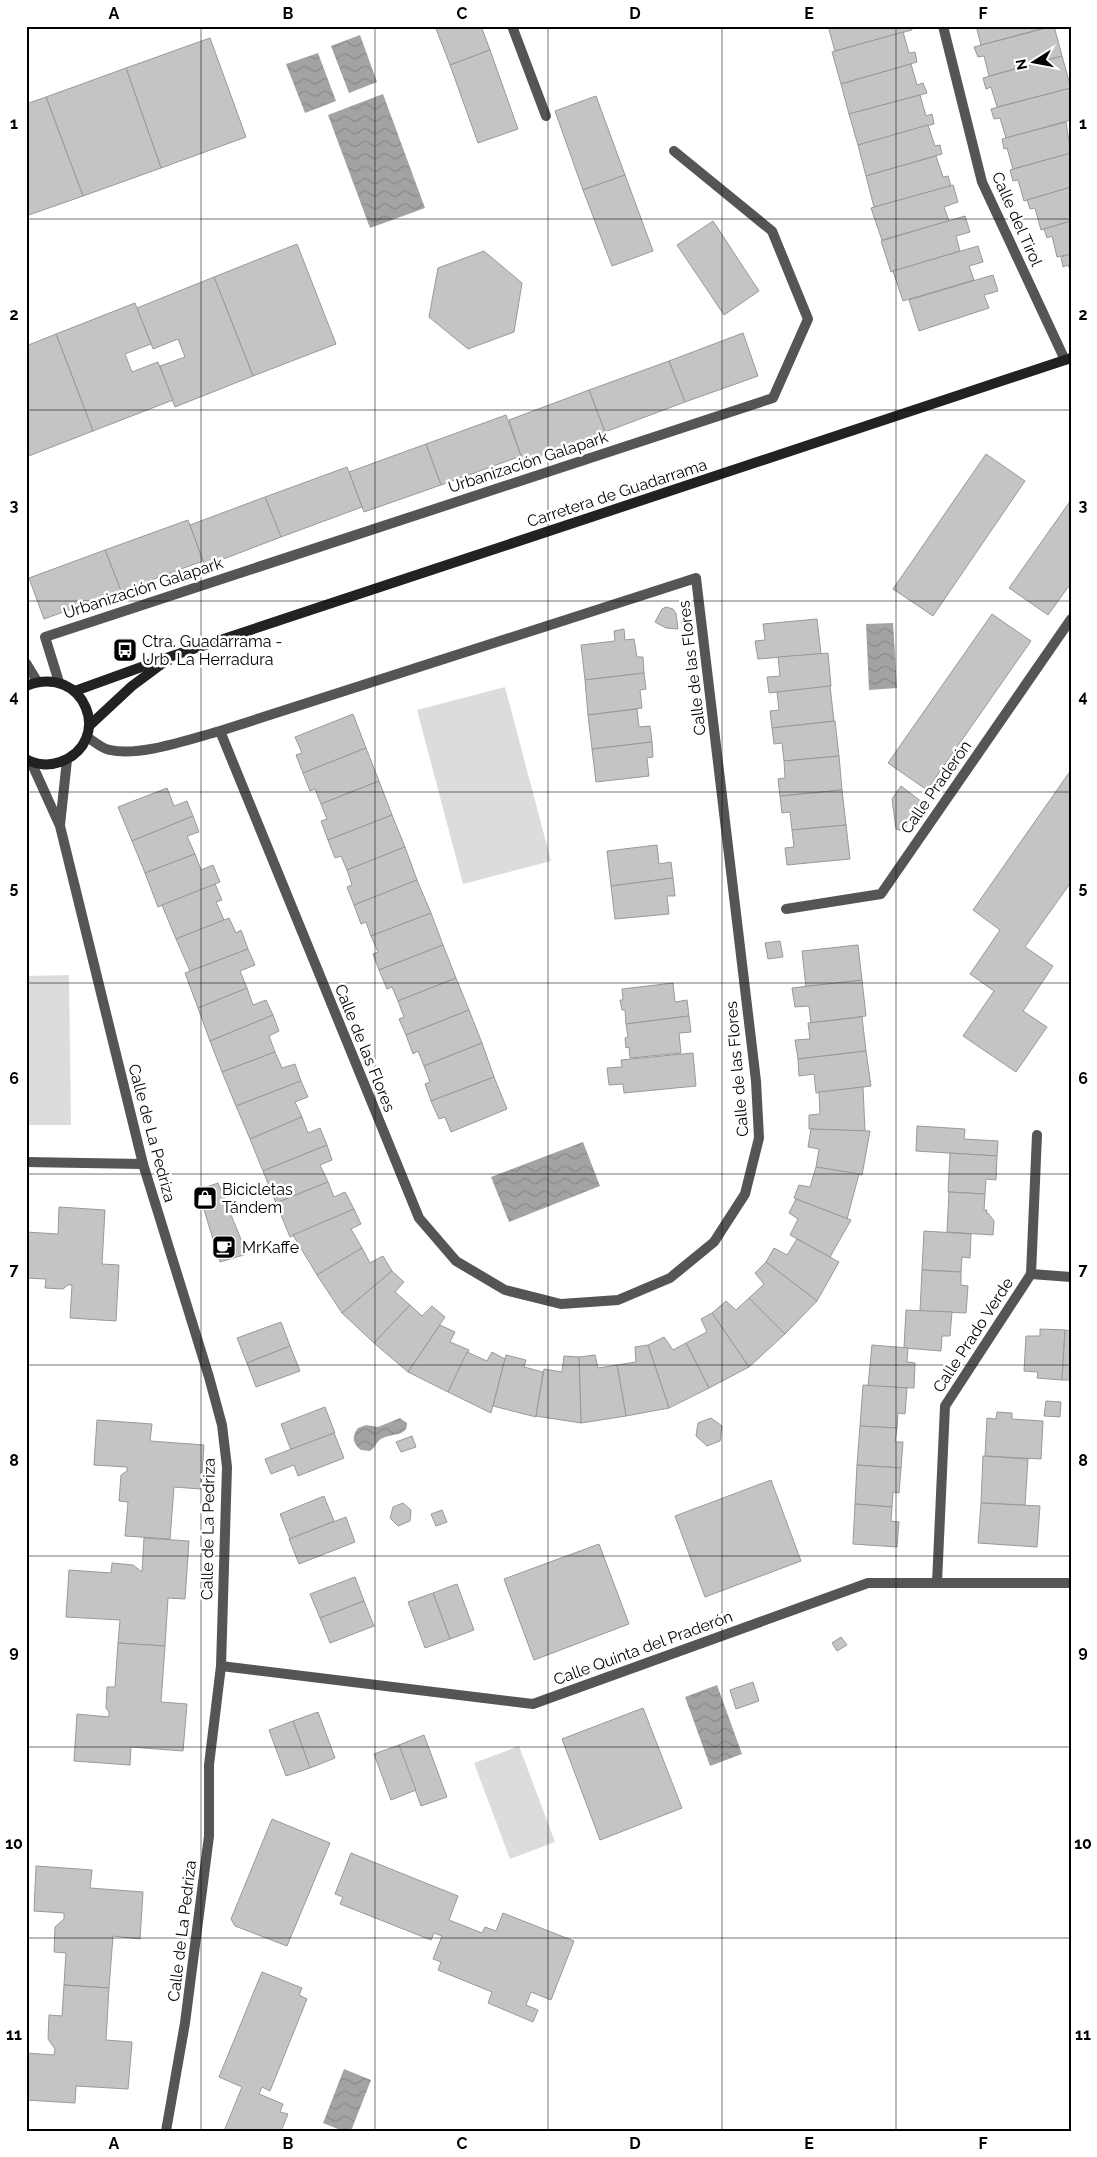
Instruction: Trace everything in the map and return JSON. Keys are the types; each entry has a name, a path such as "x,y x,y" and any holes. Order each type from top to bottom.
{"main road":[{"name":"Carretera de Guadarrama","path":"75,691 172,656 1068,359"},
{"name":"Carretera de Guadarrama","path":"90,725 132,686 172,656"},
{"path":"26,686 38,681 59,682 75,691 83,700 88,712 90,725 87,737 76,754 67,760 43,765 28,760"}],"street":[{"path":"512,26 546,116"},
{"name":"Calle del Tirol","path":"943,26 982,182 1068,359"},
{"name":"Urbanización Galapark","path":"59,682 45,637 773,398 808,319 772,231 674,151"},
{"name":"Calle de las Flores","path":"87,737 108,750 123,752 156,747 220,731 696,578 756,1081 759,1138 745,1194 714,1242 670,1278 618,1300 561,1304 505,1290 456,1261 419,1218 220,731"},
{"name":"Calle Praderón","path":"786,909 881,894 1071,619"},
{"path":"26,663 38,681"},
{"name":"Calle de La Pedriza","path":"28,760 60,826 143,1164 222,1425 227,1467 220,1666 208,1765 209,1836 185,2023 166,2131"},
{"name":"Calle de La Pedriza","path":"60,826 67,760"},
{"name":"Calle Prado Verde","path":"937,1583 945,1406 1032,1274 1037,1135"},
{"path":"26,1162 143,1164"},
{"path":"1032,1274 1071,1278"},
{"name":"Calle Quinta del Praderón","path":"220,1666 533,1704 868,1583 1071,1584"}],"shaded area":[{"path":"505,687 551,861 463,884 417,710"},
{"path":"69,975 71,1125 26,1125 26,976"},
{"path":"519,1746 555,1842 510,1859 474,1763"}],"water":[{"path":"360,35 377,82 349,93 331,46"},
{"path":"318,53 336,101 305,113 286,64"},
{"path":"383,94 425,208 370,228 328,115"},
{"path":"893,623 897,688 869,690 866,624"},
{"path":"583,1142 600,1186 509,1222 491,1177"},
{"path":"400,1418 407,1423 405,1431 402,1433 381,1439 370,1451 361,1450 356,1445 354,1434 358,1428 366,1425 378,1427"},
{"path":"717,1685 742,1754 710,1766 685,1697"},
{"path":"344,2069 371,2080 351,2131 343,2131 323,2123"}],"building":[{"path":"435,26 481,26 490,50 450,65"},
{"path":"828,26 911,26 912,30 835,51"},
{"path":"976,26 1052,26 981,45"},
{"path":"1054,26 1062,56 989,76 984,56 978,57 974,47"},
{"path":"903,32 909,53 915,52 917,62 841,84 832,52"},
{"path":"210,38 246,137 161,168 126,68"},
{"path":"490,50 518,129 478,143 450,65"},
{"path":"1062,56 1071,88 997,107 991,87 986,89 983,78"},
{"path":"911,64 917,85 923,83 927,93 849,114 841,84"},
{"path":"126,68 161,168 83,196 46,97"},
{"path":"1071,88 1071,120 1006,138 1000,118 994,119 991,109"},
{"path":"920,95 926,116 932,114 934,124 858,145 849,114"},
{"path":"596,96 625,175 583,190 555,111"},
{"path":"46,97 83,196 26,216 26,104"},
{"path":"1066,122 1071,153 1013,169 1007,148 1004,149 1002,139"},
{"path":"928,125 935,146 940,145 942,154 866,176 858,145"},
{"path":"1071,153 1071,187 1024,201 1018,180 1013,181 1010,170"},
{"path":"936,156 943,177 948,176 951,186 874,207 866,176"},
{"path":"625,175 653,251 612,266 583,190"},
{"path":"953,185 958,202 944,207 949,221 882,240 871,208"},
{"path":"1071,187 1071,221 1041,230 1035,208 1030,209 1027,200"},
{"path":"965,216 970,232 956,236 960,251 891,272 881,241"},
{"path":"713,221 759,291 724,315 677,245"},
{"path":"1071,221 1071,254 1057,257 1052,236 1047,238 1044,229"},
{"path":"297,244 336,344 253,376 214,277"},
{"path":"978,246 983,262 969,266 974,280 903,301 893,271"},
{"path":"484,251 522,283 514,332 468,349 429,317 438,268"},
{"path":"1071,254 1071,273 1068,265 1063,267 1061,257"},
{"path":"993,275 998,291 984,295 989,308 919,331 909,300"},
{"path":"214,277 253,376 175,407 160,366 185,357 178,339 153,349 137,308"},
{"path":"135,303 151,344 125,354 132,372 158,362 173,400 93,431 56,334"},
{"path":"743,333 758,376 685,402 669,361"},
{"path":"56,334 93,431 26,457 26,346"},
{"path":"669,361 685,402 605,432 589,390"},
{"path":"589,390 605,432 523,462 509,420"},
{"path":"506,415 521,456 441,485 426,444"},
{"path":"426,444 441,485 364,512 349,472"},
{"path":"986,454 1025,481 933,616 893,589"},
{"path":"347,467 362,507 281,537 265,497"},
{"path":"265,497 281,537 205,566 190,525"},
{"path":"1071,500 1071,583 1048,615 1009,588"},
{"path":"188,520 203,561 121,591 105,550"},
{"path":"105,550 121,591 44,619 29,578"},
{"path":"666,607 673,609 676,613 678,629 666,628 655,622 662,609"},
{"path":"992,614 1031,641 927,790 888,763"},
{"path":"817,619 821,654 758,659 755,641 765,640 763,624"},
{"path":"624,629 625,640 634,639 637,657 643,657 644,673 585,680 581,645 615,641 614,631"},
{"path":"828,653 831,686 769,693 767,677 780,676 778,657"},
{"path":"644,673 646,689 640,690 642,708 588,715 585,680"},
{"path":"830,686 834,721 772,728 770,711 779,710 777,692"},
{"path":"637,709 639,727 650,726 652,742 592,749 588,715"},
{"path":"353,714 366,748 303,773 296,755 302,753 295,737"},
{"path":"835,721 839,756 784,761 782,743 774,744 772,728"},
{"path":"652,742 653,757 647,758 649,776 596,782 592,749"},
{"path":"366,748 379,781 321,804 315,789 310,791 303,773"},
{"path":"839,756 842,790 780,796 778,779 785,778 784,761"},
{"path":"1071,770 1071,882 1025,947 1053,966 1023,1011 1047,1027 1016,1072 963,1036 994,991 970,974 1000,930 973,910"},
{"path":"379,781 392,815 328,840 321,821 327,819 321,804"},
{"path":"901,786 922,802 903,831 896,829 892,799"},
{"path":"167,788 174,806 187,801 193,816 132,841 118,807"},
{"path":"842,790 846,825 792,830 790,812 782,813 780,796"},
{"path":"392,815 405,847 347,870 341,856 335,858 328,840"},
{"path":"193,816 199,832 187,836 195,854 145,873 132,841"},
{"path":"846,825 850,859 787,865 785,848 794,847 792,830"},
{"path":"657,845 659,864 671,862 673,878 611,886 607,851"},
{"path":"405,847 417,880 354,905 347,887 352,885 347,870"},
{"path":"195,854 201,870 213,865 220,882 158,907 145,873"},
{"path":"673,878 675,896 667,896 669,914 615,919 611,886"},
{"path":"417,880 431,913 371,936 366,922 361,924 354,905"},
{"path":"215,884 222,900 216,902 224,920 176,939 162,905"},
{"path":"431,913 443,945 379,970 373,954 378,952 371,936"},
{"path":"229,918 236,933 241,930 248,949 190,971 176,939"},
{"path":"780,941 783,957 768,959 765,943"},
{"path":"443,945 456,978 398,1001 392,987 387,989 379,970"},
{"path":"858,945 862,980 806,987 802,951"},
{"path":"248,949 255,965 240,971 247,988 198,1008 185,973"},
{"path":"456,978 469,1010 406,1035 399,1019 404,1017 398,1001"},
{"path":"862,980 866,1016 811,1023 809,1006 795,1007 792,988"},
{"path":"673,983 675,1002 687,1000 689,1016 626,1024 625,1010 622,1010 620,1000 623,1000 622,989"},
{"path":"247,988 253,1005 266,1000 273,1015 210,1041 198,1008"},
{"path":"469,1010 482,1043 424,1066 418,1051 413,1054 406,1035"},
{"path":"273,1015 279,1031 269,1036 275,1052 222,1072 210,1041"},
{"path":"689,1016 691,1032 679,1033 681,1053 630,1058 629,1047 626,1048 625,1038 628,1037 626,1024"},
{"path":"862,1017 866,1051 798,1059 795,1040 810,1039 808,1023"},
{"path":"482,1043 494,1077 431,1101 425,1084 430,1082 424,1066"},
{"path":"866,1051 871,1086 816,1093 814,1074 799,1076 798,1059"},
{"path":"275,1052 282,1068 295,1064 301,1081 236,1106 222,1072"},
{"path":"693,1053 696,1086 624,1093 623,1084 609,1085 607,1068 622,1067 621,1060"},
{"path":"494,1077 507,1109 451,1132 445,1117 439,1119 431,1101"},
{"path":"301,1081 308,1097 295,1102 302,1117 250,1139 236,1106"},
{"path":"863,1087 865,1131 809,1129 809,1115 820,1114 819,1092"},
{"path":"302,1117 308,1133 320,1128 327,1145 263,1171 250,1139"},
{"path":"917,1126 965,1129 964,1139 998,1141 997,1156 916,1151"},
{"path":"811,1129 870,1131 862,1175 816,1167 819,1149 808,1147"},
{"path":"327,1145 332,1160 320,1165 328,1182 276,1203 263,1171"},
{"path":"950,1153 997,1156 996,1180 986,1179 985,1194 948,1192"},
{"path":"816,1167 859,1174 847,1219 794,1198 799,1185 810,1187"},
{"path":"328,1182 334,1197 345,1192 354,1209 290,1237 276,1203"},
{"path":"218,1183 247,1254 220,1262 198,1190"},
{"path":"949,1192 985,1194 984,1210 987,1210 986,1213 994,1221 993,1235 947,1232"},
{"path":"796,1199 851,1220 830,1257 790,1235 798,1219 789,1213"},
{"path":"59,1207 105,1210 102,1264 119,1265 116,1321 70,1318 72,1285 68,1285 63,1289 45,1288 46,1279 26,1278 26,1232 58,1234"},
{"path":"354,1209 361,1224 351,1229 362,1248 317,1275 293,1235"},
{"path":"924,1231 971,1234 970,1258 962,1257 961,1272 922,1270"},
{"path":"797,1239 839,1262 817,1301 766,1262 774,1248 787,1255"},
{"path":"362,1248 370,1263 383,1256 392,1271 342,1313 317,1275"},
{"path":"766,1262 817,1301 785,1334 749,1298 764,1284 755,1273"},
{"path":"922,1270 961,1272 961,1285 968,1286 966,1313 920,1311"},
{"path":"392,1271 404,1282 395,1292 410,1305 374,1343 342,1313"},
{"path":"749,1298 785,1334 749,1367 712,1313 726,1301 736,1310"},
{"path":"410,1305 422,1316 432,1306 445,1317 408,1372 374,1343"},
{"path":"906,1310 952,1312 950,1336 942,1336 941,1351 904,1348"},
{"path":"712,1313 749,1367 709,1388 686,1343 707,1332 701,1319"},
{"path":"281,1322 290,1346 247,1363 237,1338"},
{"path":"440,1325 455,1332 450,1342 469,1350 448,1392 408,1372"},
{"path":"1040,1329 1065,1330 1062,1380 1037,1378 1038,1372 1024,1371 1026,1336 1040,1336"},
{"path":"1065,1330 1071,1331 1071,1380 1062,1380"},
{"path":"664,1337 673,1350 686,1343 709,1388 669,1408 648,1345"},
{"path":"648,1345 669,1408 626,1416 617,1365 636,1362 635,1347"},
{"path":"872,1345 908,1348 907,1362 915,1363 914,1388 868,1386"},
{"path":"290,1346 300,1371 256,1387 247,1363"},
{"path":"467,1352 487,1361 492,1352 505,1359 491,1413 448,1392"},
{"path":"506,1355 526,1360 524,1367 543,1372 536,1417 493,1406"},
{"path":"595,1355 598,1368 617,1365 626,1416 581,1423 579,1357"},
{"path":"564,1356 579,1357 581,1423 536,1416 544,1369 562,1372"},
{"path":"863,1385 907,1388 905,1414 898,1413 897,1428 860,1426"},
{"path":"1046,1401 1061,1402 1060,1417 1044,1416"},
{"path":"325,1407 335,1433 291,1450 281,1424"},
{"path":"997,1412 1012,1413 1012,1419 1043,1421 1041,1459 985,1456 987,1418 996,1419"},
{"path":"711,1418 722,1426 720,1441 707,1446 696,1436 698,1423"},
{"path":"97,1420 152,1424 150,1441 204,1445 201,1489 174,1487 170,1539 125,1536 128,1502 119,1501 121,1475 127,1471 127,1467 94,1465"},
{"path":"860,1426 897,1428 895,1442 903,1442 901,1468 857,1465"},
{"path":"334,1433 344,1458 298,1476 294,1465 271,1474 265,1459"},
{"path":"412,1436 416,1447 401,1452 396,1442"},
{"path":"983,1456 1028,1459 1025,1505 981,1503"},
{"path":"857,1465 901,1468 899,1493 893,1492 892,1507 855,1504"},
{"path":"771,1480 801,1561 705,1597 675,1516"},
{"path":"324,1496 334,1521 290,1539 280,1514"},
{"path":"403,1503 411,1510 410,1521 398,1526 390,1518 393,1507"},
{"path":"981,1503 1040,1506 1037,1547 978,1543"},
{"path":"855,1504 892,1507 891,1521 899,1522 897,1547 853,1544"},
{"path":"442,1510 447,1522 436,1526 431,1514"},
{"path":"346,1517 355,1542 299,1564 289,1539"},
{"path":"144,1538 189,1541 185,1599 168,1598 165,1646 118,1643 120,1620 66,1617 69,1570 111,1573 112,1563 133,1565 142,1572"},
{"path":"599,1544 629,1624 534,1660 504,1579"},
{"path":"355,1577 364,1601 320,1618 310,1594"},
{"path":"457,1584 474,1630 450,1639 433,1593"},
{"path":"433,1593 450,1639 425,1648 408,1602"},
{"path":"364,1601 374,1626 330,1643 320,1618"},
{"path":"841,1637 847,1645 837,1651 832,1643"},
{"path":"118,1643 165,1646 161,1702 187,1704 183,1751 131,1747 130,1765 74,1761 77,1714 109,1717 109,1712 106,1708 107,1687 115,1687"},
{"path":"753,1682 759,1701 736,1709 730,1690"},
{"path":"643,1708 682,1808 600,1840 562,1739"},
{"path":"318,1712 335,1758 310,1768 293,1721"},
{"path":"293,1721 310,1768 286,1776 269,1730"},
{"path":"424,1735 447,1797 421,1806 399,1745"},
{"path":"399,1745 416,1790 391,1800 374,1754"},
{"path":"272,1819 330,1843 287,1946 235,1926 231,1919"},
{"path":"351,1853 458,1896 449,1920 482,1933 485,1927 496,1931 503,1913 574,1941 551,2000 531,1992 526,2005 538,2010 533,2022 488,2003 492,1992 438,1970 441,1962 433,1959 442,1936 434,1933 431,1940 340,1904 343,1897 335,1894"},
{"path":"36,1866 92,1870 90,1888 143,1892 140,1939 113,1936 109,1988 64,1985 66,1953 54,1952 55,1927 64,1919 64,1913 34,1911"},
{"path":"262,1972 302,1988 299,1995 307,1999 270,2091 262,2087 259,2094 283,2104 280,2112 288,2114 281,2131 224,2131 242,2087 219,2077"},
{"path":"64,1985 109,1988 106,2040 132,2042 128,2089 76,2086 75,2103 26,2100 26,2053 54,2055 55,2049 48,2039 49,2015 62,2016"}],"place":[{"name":"Ctra. Guadarrama - Urb. La Herradura","path":"125,650"},
{"name":"Bicicletas Tándem","path":"205,1198"},
{"name":"MrKaffe","path":"224,1247"}]}
